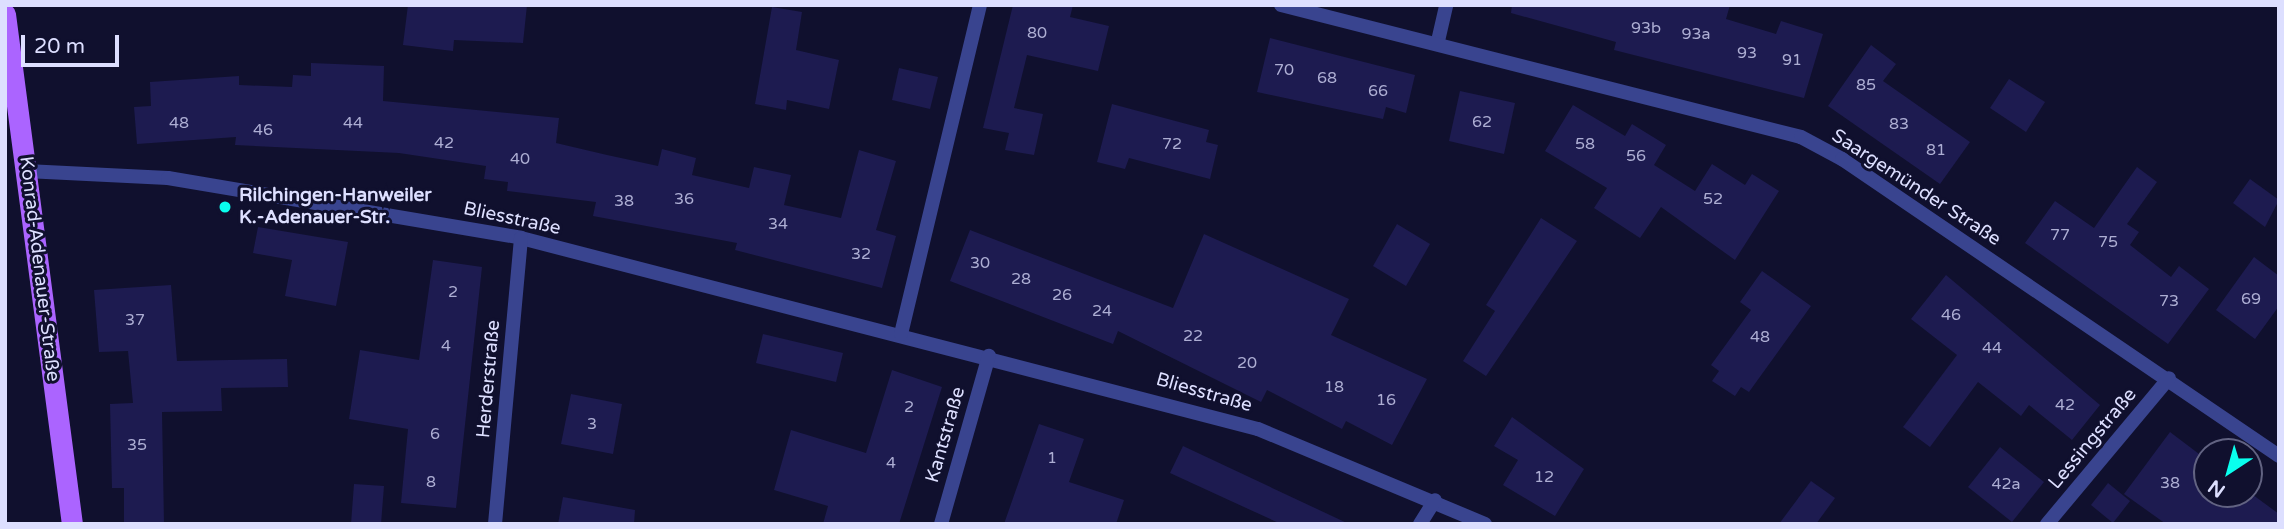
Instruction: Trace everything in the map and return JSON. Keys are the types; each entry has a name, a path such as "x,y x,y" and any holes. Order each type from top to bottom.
{"main road":[{"name":"Konrad-Adenauer-Straße","path":"5,14 72,524"}],"street":[{"path":"901,334 980,5"},
{"name":"Saargemünder Straße","path":"1281,5 1437,41 1801,137 2169,378 2279,456"},
{"path":"1437,41 1446,5"},
{"name":"Bliesstraße","path":"26,171 169,178 521,239 989,356 1258,429 1435,500 1485,524"},
{"name":"Herderstraße","path":"495,524 521,239"},
{"name":"Kantstraße","path":"941,524 989,356"},
{"name":"Lessingstraße","path":"2047,524 2169,378"},
{"path":"1420,524 1435,500"}],"building":[{"path":"408,5 527,5 523,43 454,40 453,51 403,45"},
{"path":"1013,5 1073,5 1070,17 1109,26 1098,71 1027,55 1014,108 1043,114 1034,155 1005,150 1009,133 983,128"},
{"path":"1512,5 1730,5 1726,19 1776,34 1781,21 1823,34 1804,98 1614,50 1616,42 1511,13"},
{"path":"772,7 802,12 796,50 839,60 829,109 787,100 786,110 755,104"},
{"path":"1270,38 1415,75 1406,113 1386,107 1383,119 1257,92"},
{"path":"1871,45 1896,64 1883,81 1970,142 1940,184 1828,106"},
{"path":"311,63 384,66 383,101 559,118 556,143 658,166 662,149 696,158 692,175 749,188 754,167 791,175 784,205 841,218 859,150 896,161 876,230 896,236 882,288 735,250 737,243 593,216 596,202 507,191 508,182 484,179 486,166 399,153 235,145 236,137 137,144 134,107 151,106 150,82 239,76 239,85 292,87 293,75 311,76"},
{"path":"899,68 938,77 930,109 892,100"},
{"path":"2009,79 2045,102 2026,132 1990,108"},
{"path":"1460,91 1515,103 1504,154 1449,141"},
{"path":"1112,104 1209,130 1206,142 1218,145 1210,179 1129,158 1125,169 1097,162"},
{"path":"1573,105 1625,136 1632,124 1666,145 1654,165 1695,191 1712,164 1745,185 1752,174 1779,191 1735,260 1661,207 1640,238 1594,208 1607,188 1545,151"},
{"path":"2137,167 2157,182 2127,224 2139,232 2130,245 2171,277 2179,266 2209,289 2168,344 2025,243 2055,201 2094,228"},
{"path":"2250,179 2279,200 2265,227 2233,203"},
{"path":"1541,218 1577,241 1486,376 1463,361 1495,311 1486,305"},
{"path":"1397,224 1430,244 1406,286 1373,266"},
{"path":"258,227 348,242 336,306 285,296 292,260 253,253"},
{"path":"970,230 1173,308 1204,234 1349,299 1331,335 1427,379 1392,445 1346,421 1342,429 1267,390 1261,402 1118,331 1113,344 950,281"},
{"path":"2254,257 2279,276 2279,306 2255,339 2216,310"},
{"path":"433,260 482,267 456,508 401,503 408,429 349,419 360,350 419,360"},
{"path":"1762,271 1811,306 1749,392 1741,387 1735,396 1712,381 1719,371 1711,365 1751,310 1740,302"},
{"path":"1946,275 2100,405 2072,440 2029,405 2021,416 1978,382 1930,447 1903,427 1957,355 1911,319"},
{"path":"171,285 177,361 287,359 288,387 221,388 222,411 162,412 164,524 124,524 124,488 112,488 110,404 133,403 128,351 99,352 94,290"},
{"path":"763,334 843,353 836,382 756,363"},
{"path":"892,370 942,387 899,524 823,524 828,506 774,490 791,430 866,453"},
{"path":"571,394 622,404 613,454 561,444"},
{"path":"1512,417 1584,469 1555,516 1503,485 1518,460 1494,446"},
{"path":"1039,424 1084,439 1069,482 1124,500 1116,524 1004,524"},
{"path":"2170,432 2193,449 2193,508 2263,508 2263,502 2279,514 2279,524 2166,524 2124,494"},
{"path":"1183,446 1349,524 1281,524 1170,473"},
{"path":"2000,447 2044,482 2012,522 1968,487"},
{"path":"1811,481 1835,498 1816,524 1779,524"},
{"path":"2108,483 2130,501 2113,523 2091,505"},
{"path":"354,484 384,486 381,524 351,524"},
{"path":"563,497 635,510 634,524 558,524"}],"place":[{"name":"Rilchingen-Hanweiler K.-Adenauer-Str.","path":"225,207"}]}
